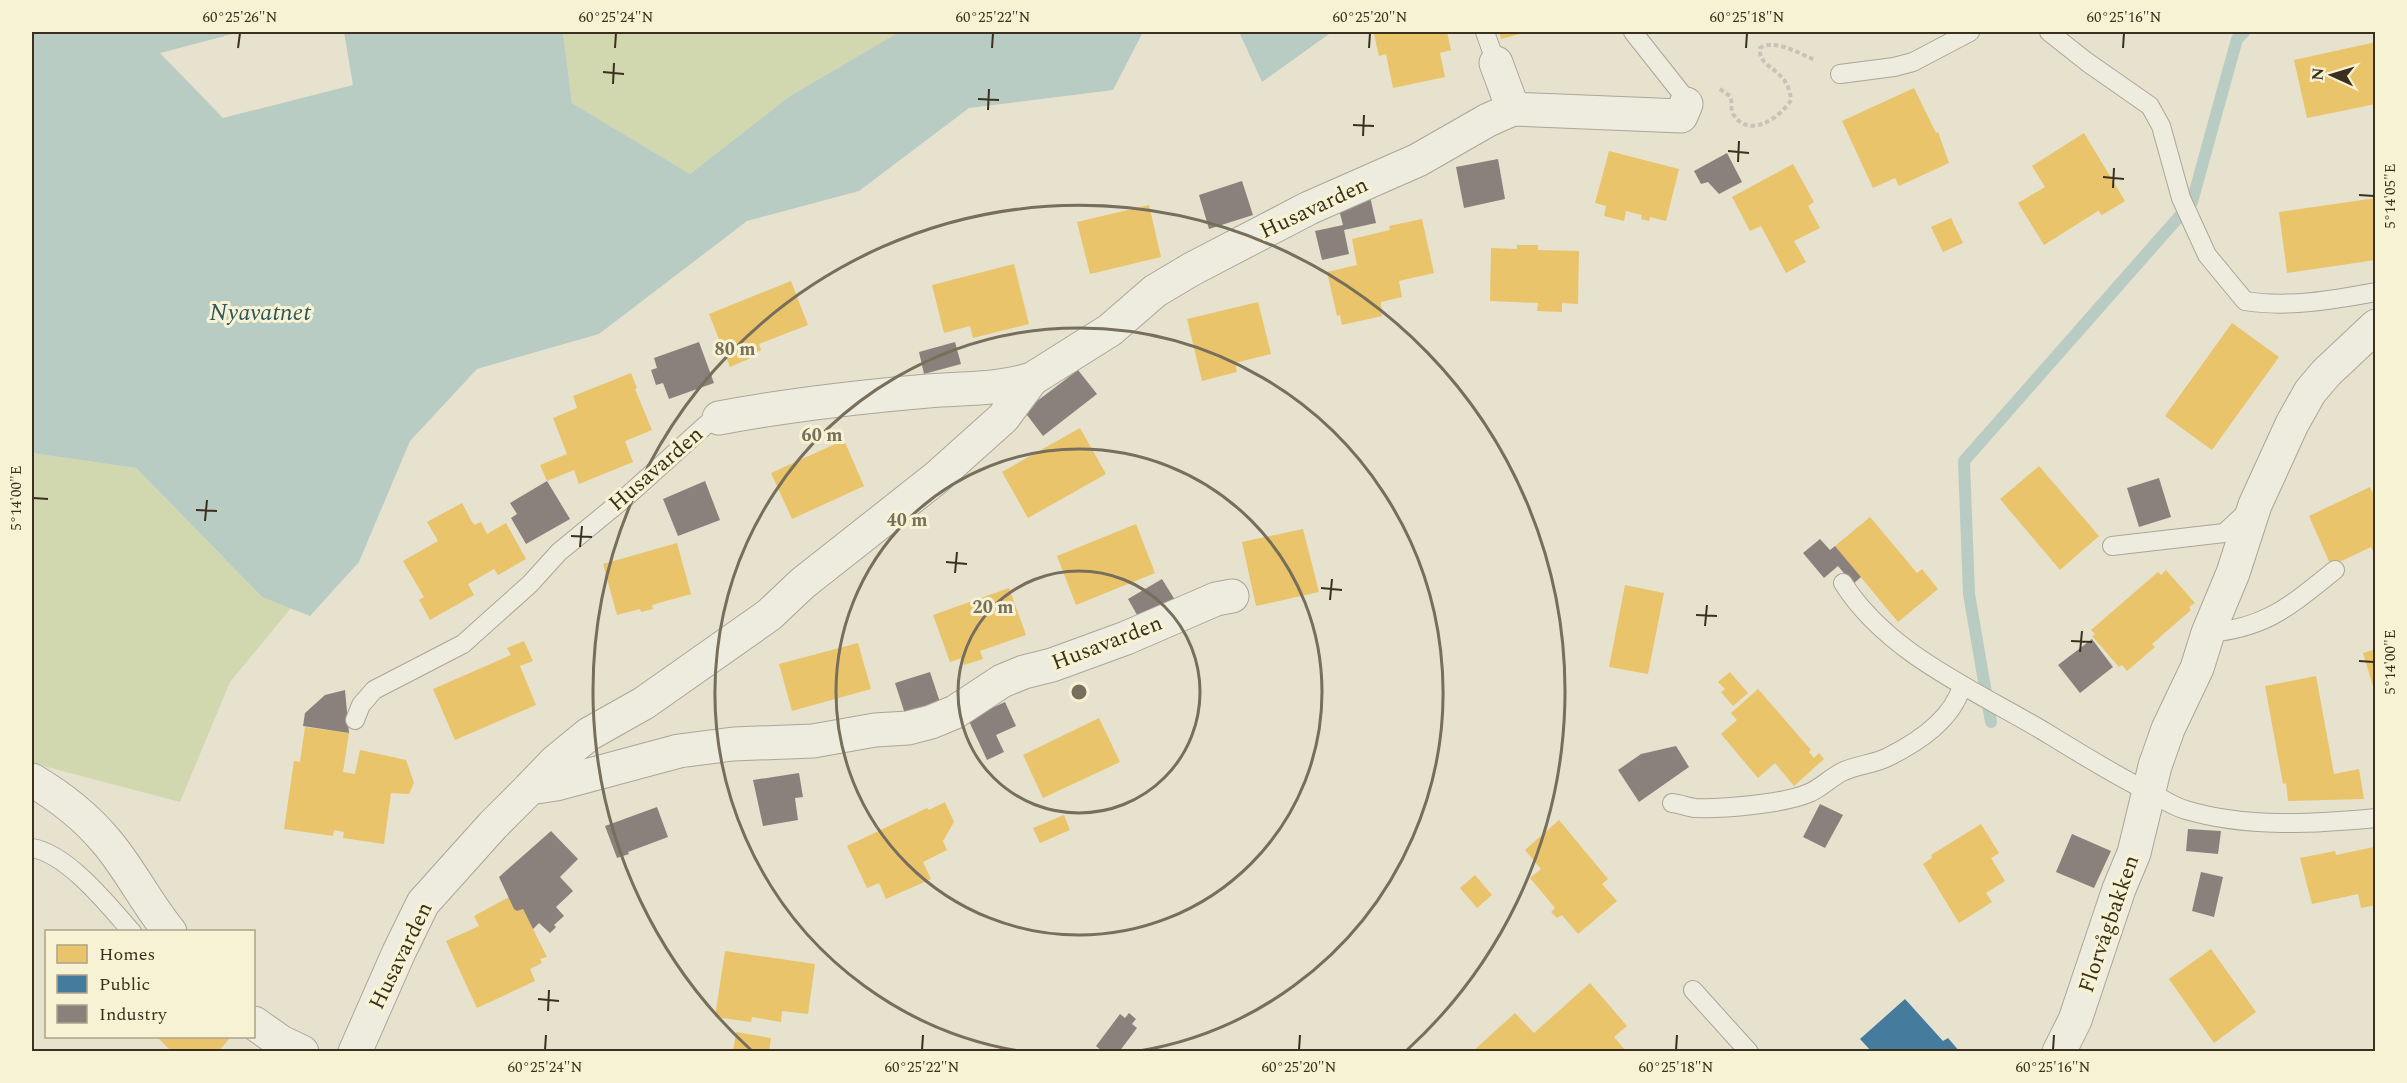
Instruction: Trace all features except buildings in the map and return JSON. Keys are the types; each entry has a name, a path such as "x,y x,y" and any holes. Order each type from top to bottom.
{"street":[{"path":"1496,63 1514,109"},
{"name":"Husavarden","path":"719,418 766,409 927,391 1010,386 1032,380 1110,330 1155,291 1192,268 1309,208 1418,160 1488,120 1514,109 1681,116 1679,93"},
{"name":"Florvågbakken","path":"2059,1052 2075,1020 2119,889 2134,853 2155,766 2165,738 2197,668 2208,633 2233,573 2255,505 2292,424 2310,392 2326,373 2376,326"},
{"name":"Husavarden","path":"355,1052 423,903 493,825 556,761 589,735 644,704 769,615 803,583 945,471 1003,418 1032,380"},
{"name":"Husavarden","path":"530,788 556,784 679,751 733,744 813,741 875,730 908,728 931,722 955,712 1002,681 1115,642 1216,599 1232,596"},
{"path":"32,780 87,821 107,842 169,930"},
{"path":"255,1024 281,1042 302,1052"}],"lane":[{"path":"1485,32 1496,63"},
{"path":"1633,32 1679,93"},
{"path":"1840,74 1894,68 1913,62 1970,32"},
{"path":"2049,32 2150,106 2161,126 2181,198 2207,255 2246,301 2270,305 2376,292"},
{"name":"Husavarden","path":"355,720 361,705 374,690 463,644 530,584 559,552 626,497 707,424 719,418"},
{"name":"Florvågbakken","path":"2112,546 2224,532 2255,505"},
{"path":"2208,633 2224,632 2265,620 2284,610 2335,570"},
{"path":"1843,583 1867,615 1888,635 1962,686 2040,729 2139,789 2184,810 2277,824 2321,824 2376,818"},
{"path":"1672,802 1694,808 1739,806 1790,799 1809,793 1843,771 1887,758 1923,736 1941,722 1962,686"},
{"path":"32,848 55,857 105,902 130,930"},
{"path":"1693,990 1749,1052"}],"path":[{"path":"1679,93 1701,74 1730,96 1734,115 1740,121 1752,126 1761,125 1785,111 1791,100 1786,80 1777,70 1763,62 1759,56 1760,48 1773,45 1822,62 1840,74"}],"green space":[{"path":"563,32 899,32 790,96 690,174 572,103"},
{"path":"32,453 136,468 262,597 291,608 230,682 180,802 32,763"}],"water":[{"name":"Nyavatnet","path":"32,32 240,32 160,53 223,118 353,85 344,32 563,32 572,103 690,174 790,96 899,32 1143,32 1113,90 969,108 859,191 747,221 599,334 477,369 410,441 359,562 310,616 262,597 136,468 32,453"},
{"path":"1239,32 1332,32 1262,82"}],"waterway":[{"path":"1991,722 1969,594 1964,461 2192,202 2237,39 2244,32"}]}
